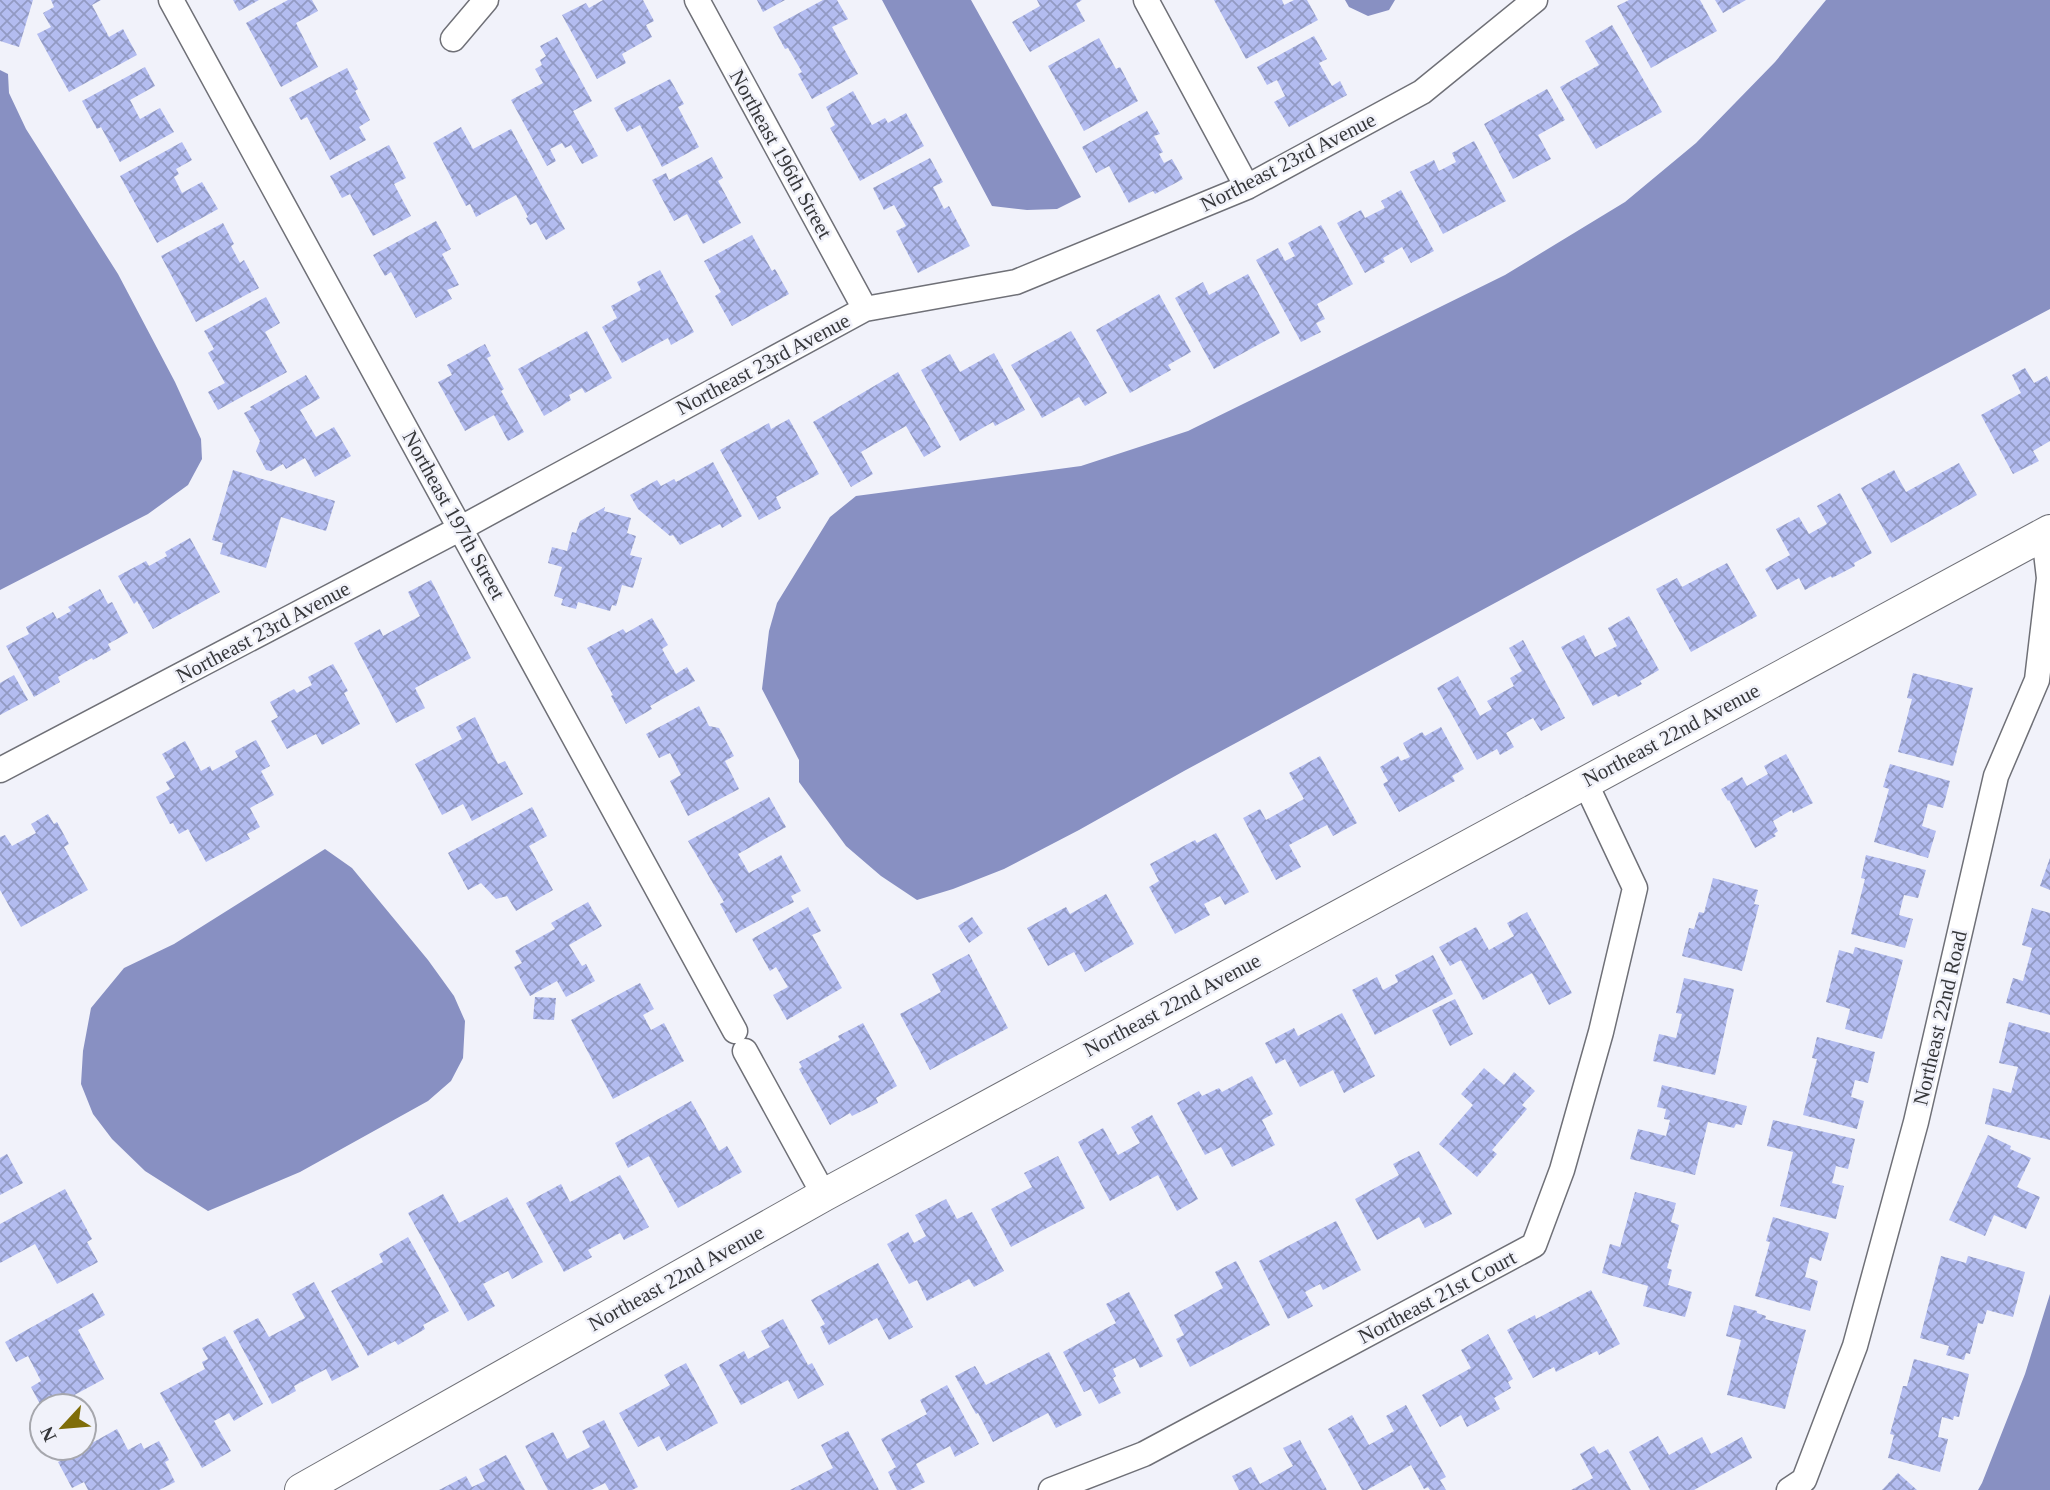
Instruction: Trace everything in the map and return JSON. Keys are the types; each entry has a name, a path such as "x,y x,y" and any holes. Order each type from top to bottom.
{"street":[{"name":"Northeast 197th Street","path":"171,0 824,1195"},
{"path":"453,38 486,0"},
{"name":"Northeast 196th Street","path":"697,0 865,309"},
{"path":"1146,0 1247,187"},
{"name":"Northeast 23rd Avenue","path":"0,770 461,528 865,309 1016,282 1247,187 1422,92 1535,0"},
{"name":"Northeast 22nd Avenue","path":"301,1490 824,1195 2047,533"},
{"name":"Northeast 22nd Road","path":"1789,1490 1804,1480 1854,1346 1916,1122 1996,776 2037,680 2049,578 2047,533"},
{"name":"Northeast 21st Court","path":"1051,1490 1144,1454 1534,1245 1562,1170 1601,1032 1635,888 1585,782"}],"water":[{"path":"882,0 971,0 1081,197 1057,209 1027,210 992,206"},
{"path":"1345,0 1395,0 1389,10 1368,16 1349,7"},
{"path":"1826,0 2050,0 2050,309 1582,556 1004,869 917,900 881,876 846,846 799,782 799,760 762,689 769,631 777,603 830,517 856,496 1081,466 1188,431 1505,275 1625,202 1696,143 1775,62"},
{"path":"0,70 8,74 9,93 26,129 118,274 175,382 201,439 202,459 188,485 148,514 0,590"},
{"path":"325,849 352,868 428,960 454,996 465,1021 463,1058 451,1081 428,1101 300,1172 208,1211 145,1171 112,1139 93,1114 81,1084 83,1051 91,1008 124,968 174,944"},
{"path":"2050,1294 2050,1490 1978,1490 2025,1374"}],"building":[{"path":"0,0 33,0 19,47 0,41"},
{"path":"51,0 101,0 92,5 109,37 123,29 137,55 69,92 37,34 51,27 43,13 54,7"},
{"path":"233,0 259,0 239,11"},
{"path":"288,0 312,0 318,11 296,23 318,67 281,87 246,23"},
{"path":"603,0 643,0 654,21 646,25 652,37 622,54 626,63 597,79 562,15 586,3 589,8"},
{"path":"757,0 785,0 763,12"},
{"path":"823,0 837,0 848,19 832,27 858,74 812,99 798,74 802,72 773,27"},
{"path":"1037,0 1082,0 1076,4 1085,21 1030,52 1012,22 1040,6"},
{"path":"1214,0 1282,0 1284,5 1294,0 1307,0 1318,20 1246,59"},
{"path":"1629,0 1700,0 1717,31 1651,68 1617,6"},
{"path":"1715,0 1746,0 1723,13"},
{"path":"1612,25 1662,112 1596,149 1560,87 1599,65 1585,41"},
{"path":"1314,36 1327,59 1319,63 1332,86 1340,81 1347,95 1289,127 1274,102 1285,96 1277,80 1267,85 1257,67"},
{"path":"557,37 592,101 573,111 598,156 582,164 571,145 565,148 562,143 550,149 556,161 547,166 511,100 543,83 535,69 542,65 540,60 546,56 540,46"},
{"path":"1099,38 1116,69 1120,67 1138,101 1084,131 1048,66"},
{"path":"145,67 155,86 130,100 140,119 160,108 174,132 120,162 101,127 97,129 82,101"},
{"path":"347,68 370,120 359,127 366,140 330,160 307,117 301,120 289,98"},
{"path":"670,79 684,104 678,107 699,147 662,167 640,125 627,132 614,108"},
{"path":"1547,89 1565,120 1538,135 1551,159 1513,179 1484,124"},
{"path":"853,91 872,125 885,118 888,123 906,113 924,146 860,181 830,128 835,125 826,107"},
{"path":"1147,111 1160,134 1154,136 1163,152 1159,154 1164,163 1172,159 1183,179 1155,194 1153,191 1129,203 1109,166 1096,173 1082,147"},
{"path":"461,127 473,149 511,129 565,229 546,240 536,222 530,225 516,195 476,217 470,204 466,206 433,143"},
{"path":"1474,141 1506,201 1443,234 1410,172 1434,160 1439,171 1456,162 1452,153"},
{"path":"182,142 192,160 176,169 179,174 174,177 182,193 202,182 218,209 157,243 120,176"},
{"path":"389,145 406,178 394,184 411,216 373,236 350,194 342,198 330,176"},
{"path":"712,157 723,178 718,181 741,223 703,244 687,214 674,221 652,180 666,173 669,180"},
{"path":"930,158 943,182 933,187 944,209 949,206 970,246 918,273 896,231 906,226 894,205 884,210 873,188"},
{"path":"1401,190 1434,251 1411,263 1402,247 1383,258 1385,262 1365,273 1337,223 1361,210 1365,218 1385,208 1381,201"},
{"path":"436,221 451,249 442,254 459,285 447,290 452,299 416,318 391,272 385,276 373,255"},
{"path":"223,223 240,263 244,260 259,288 196,322 161,256"},
{"path":"1321,225 1353,284 1317,304 1325,319 1316,323 1321,332 1301,342 1256,260 1278,248 1285,261 1295,256 1288,243"},
{"path":"752,235 772,271 775,269 789,294 732,326 715,296 721,292 704,261"},
{"path":"660,270 694,332 671,345 668,338 622,363 602,327 617,318 611,306 641,290 637,282"},
{"path":"1248,274 1280,333 1214,369 1175,298 1203,282 1209,295"},
{"path":"1159,294 1191,352 1168,365 1171,370 1130,393 1096,330"},
{"path":"266,297 280,323 265,332 287,372 218,410 208,392 225,383 208,353 214,349 204,331"},
{"path":"587,331 612,378 585,393 582,388 569,395 571,400 544,416 518,369"},
{"path":"1071,331 1107,393 1085,406 1079,397 1042,418 1011,365"},
{"path":"485,344 491,356 487,358 504,389 501,391 524,432 508,441 494,415 465,431 438,382 452,375 447,365"},
{"path":"994,353 1025,410 995,426 993,422 960,441 921,370 950,354 960,372"},
{"path":"2025,368 2034,383 2047,376 2050,382 2050,441 2033,451 2039,461 2013,474 1981,415 2021,393 2012,375"},
{"path":"898,372 941,447 924,457 906,426 861,452 873,474 851,487 813,422"},
{"path":"306,375 320,398 300,410 316,437 334,427 351,456 315,477 305,458 286,469 283,464 271,471 266,470 256,451 260,441 244,413"},
{"path":"789,419 819,474 776,497 781,508 759,520 720,450 769,423 771,429"},
{"path":"713,462 742,516 722,528 720,524 680,545 673,535 670,536 638,509 630,495 657,480 661,486 674,479 676,482"},
{"path":"1959,463 1977,495 1891,543 1861,488 1894,470 1906,492"},
{"path":"233,470 335,501 326,531 281,517 266,568 220,554 223,543 212,540"},
{"path":"1840,493 1872,553 1854,563 1855,566 1805,590 1799,578 1777,590 1765,569 1790,555 1776,529 1799,517 1809,534 1827,524 1817,506"},
{"path":"605,507 604,511 631,518 627,533 636,536 630,555 642,558 633,588 622,585 616,606 612,605 610,611 578,602 576,609 561,605 563,599 554,596 562,567 548,563 552,547 567,551 572,532 576,533 580,521"},
{"path":"190,538 220,592 153,629 118,576 146,561 149,566 167,556 165,552"},
{"path":"1727,563 1757,616 1691,652 1656,589 1677,578 1682,587"},
{"path":"431,580 471,658 415,688 425,708 396,723 354,643 380,629 383,636 420,616 408,592"},
{"path":"100,589 108,604 112,602 128,633 108,644 111,650 58,677 60,682 34,697 6,646 29,634 26,627 53,612 57,619 71,611 68,607"},
{"path":"1629,616 1659,670 1640,681 1642,684 1593,706 1561,647 1584,635 1595,657 1617,646 1608,628"},
{"path":"652,618 668,645 662,649 676,674 687,667 695,681 650,706 652,709 626,724 587,648 623,629 626,633"},
{"path":"1523,640 1565,718 1541,731 1533,718 1506,733 1514,747 1500,755 1497,749 1477,760 1437,688 1458,676 1480,716 1492,709 1487,701 1514,686 1510,678 1522,671 1509,648"},
{"path":"333,664 348,691 344,693 360,724 322,745 316,734 287,749 271,721 278,717 270,702 294,689 297,693 312,685 308,677"},
{"path":"1913,673 1973,688 1953,766 1898,752 1912,699 1907,698"},
{"path":"14,675 28,700 0,715 0,683"},
{"path":"699,706 709,726 719,728 734,756 725,761 739,789 688,816 670,781 681,775 670,753 659,758 646,734"},
{"path":"475,717 498,764 505,761 523,794 472,821 463,804 442,815 415,764 462,739 456,727"},
{"path":"1441,727 1464,769 1452,776 1455,781 1399,812 1383,784 1388,781 1380,767 1398,756 1401,761 1410,757 1403,743 1422,732 1425,736"},
{"path":"256,740 270,766 261,771 274,795 250,808 260,827 247,834 250,839 206,862 188,829 179,834 173,823 170,824 156,797 170,789 166,782 175,777 162,754 185,741 201,771 210,766 212,771 238,757 235,751"},
{"path":"1786,754 1813,803 1793,813 1792,810 1773,821 1778,831 1774,834 1776,836 1755,848 1721,789 1742,777 1747,786 1768,774 1764,766"},
{"path":"1320,756 1357,823 1333,836 1327,825 1289,845 1301,867 1276,880 1243,818 1260,809 1266,820 1304,799 1289,773"},
{"path":"1890,764 1950,781 1943,808 1928,804 1922,826 1936,831 1928,858 1874,842 1889,789 1883,787"},
{"path":"769,797 786,827 738,854 749,873 781,855 801,891 791,896 794,902 736,933 720,904 724,902 688,841"},
{"path":"532,807 547,836 529,846 553,890 516,911 507,896 496,899 481,883 468,890 448,853"},
{"path":"48,814 54,824 57,822 69,844 64,847 88,890 21,927 0,890 0,837 5,835 12,846 36,833 31,824"},
{"path":"1216,833 1249,892 1225,905 1220,896 1204,904 1210,915 1175,934 1149,887 1159,881 1150,864 1195,840 1197,843"},
{"path":"1866,855 1926,870 1918,898 1904,895 1899,915 1913,919 1905,948 1851,934 1865,879 1861,878"},
{"path":"2050,858 2050,890 2040,886"},
{"path":"1713,878 1758,890 1754,904 1759,905 1742,971 1682,956 1689,928 1694,929 1699,912 1704,913"},
{"path":"1106,894 1134,944 1085,972 1074,952 1048,966 1027,928 1066,907 1070,914"},
{"path":"588,902 602,926 569,945 582,966 586,964 595,981 566,997 557,981 530,996 514,967 522,963 515,951 555,929 551,923"},
{"path":"808,907 821,931 812,935 842,988 787,1020 773,995 788,987 776,967 770,971 752,939"},
{"path":"2032,908 2050,913 2050,1015 2006,1003 2013,978 2023,981 2032,948 2022,945"},
{"path":"1527,912 1572,993 1549,1005 1532,973 1483,1000 1461,960 1450,966 1439,947 1476,927 1489,950 1514,936 1507,923"},
{"path":"972,917 983,933 969,943 958,926"},
{"path":"1855,947 1903,960 1882,1039 1845,1029 1850,1009 1826,1002 1839,950 1853,954"},
{"path":"969,954 1008,1028 930,1070 900,1014 941,992 932,974"},
{"path":"1433,955 1453,994 1375,1035 1352,990 1377,977 1383,990 1398,982 1395,975"},
{"path":"1684,978 1734,989 1715,1075 1653,1061 1659,1034 1676,1038 1682,1014 1676,1013"},
{"path":"640,983 654,1009 643,1015 651,1030 664,1023 684,1061 613,1099 571,1020"},
{"path":"535,997 556,998 554,1020 533,1019"},
{"path":"1455,999 1473,1034 1450,1046 1432,1010"},
{"path":"1342,1013 1375,1076 1344,1093 1333,1070 1300,1087 1285,1059 1276,1064 1265,1043 1294,1028 1298,1036"},
{"path":"2009,1022 2050,1033 2050,1140 1985,1124 1993,1088 2011,1093 2018,1067 1999,1063"},
{"path":"863,1023 897,1086 876,1098 878,1103 852,1116 850,1113 830,1125 799,1069 802,1067 799,1062 840,1040 838,1036"},
{"path":"1817,1037 1875,1052 1868,1083 1855,1080 1851,1097 1864,1101 1857,1129 1803,1115 1817,1059 1812,1058"},
{"path":"1484,1068 1504,1085 1514,1072 1535,1091 1522,1105 1527,1109 1492,1150 1497,1154 1477,1177 1439,1144 1473,1105 1461,1094"},
{"path":"1252,1076 1273,1114 1262,1120 1275,1145 1232,1167 1221,1147 1205,1155 1177,1103 1199,1091 1202,1096 1219,1088 1222,1092"},
{"path":"1662,1085 1747,1106 1742,1125 1736,1124 1734,1128 1708,1122 1695,1175 1630,1159 1638,1129 1666,1136 1670,1120 1664,1119 1666,1109 1657,1107"},
{"path":"691,1101 719,1151 727,1146 742,1172 678,1208 649,1156 628,1168 615,1143"},
{"path":"1152,1115 1198,1199 1177,1211 1158,1175 1110,1201 1078,1142 1103,1128 1118,1155 1140,1143 1131,1127"},
{"path":"1773,1120 1855,1139 1848,1169 1836,1166 1832,1183 1844,1186 1836,1219 1780,1206 1793,1152 1767,1146"},
{"path":"1988,1135 2031,1158 2017,1187 2040,1197 2026,1229 1994,1215 1985,1236 1949,1220"},
{"path":"1419,1151 1452,1214 1425,1228 1419,1217 1377,1240 1355,1199 1399,1175 1393,1164"},
{"path":"7,1154 23,1183 0,1195 0,1158"},
{"path":"1058,1156 1085,1208 1011,1247 991,1209 1032,1187 1024,1173"},
{"path":"620,1175 649,1227 624,1240 620,1233 588,1250 592,1257 564,1272 526,1203 561,1184 570,1202"},
{"path":"65,1189 92,1239 87,1242 98,1262 57,1284 35,1244 0,1263 0,1224"},
{"path":"1635,1192 1676,1203 1671,1222 1679,1225 1667,1268 1672,1270 1668,1285 1692,1292 1685,1317 1643,1306 1648,1286 1602,1273 1610,1244 1620,1247"},
{"path":"443,1194 459,1223 507,1197 543,1262 512,1279 508,1271 483,1284 495,1306 468,1321 408,1213"},
{"path":"946,1199 957,1219 972,1212 1004,1271 974,1287 969,1279 927,1301 917,1280 909,1284 887,1244 908,1232 914,1243 926,1236 915,1215"},
{"path":"1773,1217 1829,1233 1821,1261 1810,1257 1805,1277 1818,1281 1810,1311 1755,1296 1770,1242 1766,1241"},
{"path":"1336,1221 1361,1270 1323,1290 1320,1284 1305,1292 1313,1306 1288,1319 1259,1261"},
{"path":"408,1237 449,1311 423,1325 425,1329 398,1345 395,1341 368,1356 331,1291 383,1262 379,1254"},
{"path":"1941,1256 1966,1263 1968,1256 2025,1272 2013,1317 1987,1310 1983,1324 1978,1323 1970,1354 1966,1353 1964,1360 1946,1355 1949,1346 1920,1338"},
{"path":"1236,1261 1270,1325 1190,1367 1176,1339 1184,1335 1174,1315 1223,1288 1215,1272"},
{"path":"878,1263 913,1327 889,1340 877,1318 829,1345 820,1327 825,1324 811,1300"},
{"path":"314,1282 359,1367 332,1381 326,1369 294,1386 296,1391 272,1404 233,1331 258,1318 269,1337 305,1318 292,1294"},
{"path":"1591,1290 1620,1344 1599,1355 1597,1351 1556,1372 1554,1367 1533,1378 1507,1330 1535,1315 1536,1319"},
{"path":"1129,1292 1163,1356 1140,1368 1135,1358 1113,1369 1116,1376 1113,1378 1121,1393 1099,1404 1091,1389 1084,1392 1063,1352 1116,1323 1106,1304"},
{"path":"93,1293 105,1315 78,1330 104,1379 80,1392 34,1392 31,1387 41,1381 28,1356 16,1362 5,1342"},
{"path":"1734,1305 1757,1311 1766,1316 1765,1319 1806,1330 1785,1409 1727,1395 1741,1340 1726,1336"},
{"path":"783,1319 808,1365 812,1363 824,1385 798,1399 788,1380 741,1405 719,1365 744,1351 748,1359 770,1347 761,1331"},
{"path":"1488,1334 1513,1379 1508,1382 1511,1388 1494,1398 1500,1409 1467,1427 1461,1415 1440,1427 1422,1395 1471,1368 1461,1350"},
{"path":"225,1336 263,1404 234,1421 229,1413 214,1421 231,1451 202,1468 160,1393 205,1369 202,1362 208,1359 202,1348"},
{"path":"1049,1352 1082,1415 1056,1428 1048,1413 993,1442 955,1376 975,1366 986,1385"},
{"path":"1914,1359 1969,1374 1959,1417 1954,1416 1953,1420 1942,1417 1938,1437 1948,1439 1940,1472 1888,1458 1894,1435 1890,1434 1903,1386 1907,1386"},
{"path":"686,1363 718,1423 667,1451 659,1436 638,1447 619,1413 670,1385 664,1375"},
{"path":"947,1385 979,1444 955,1457 950,1446 916,1464 925,1482 910,1490 897,1490 888,1472 896,1467 881,1439 927,1414 920,1400"},
{"path":"1406,1405 1446,1477 1440,1480 1446,1490 1430,1490 1428,1487 1424,1489 1411,1465 1367,1490 1362,1490 1328,1429 1352,1415 1369,1445 1394,1431 1386,1416"},
{"path":"604,1420 638,1487 632,1490 609,1490 605,1483 591,1490 548,1490 525,1446 553,1432 567,1459 590,1447 582,1431"},
{"path":"117,1429 128,1450 141,1443 144,1449 159,1441 169,1460 165,1462 175,1482 159,1490 88,1490 84,1482 72,1488 58,1462 98,1462 98,1440"},
{"path":"848,1431 879,1490 790,1490 833,1468 821,1445"},
{"path":"1658,1436 1669,1455 1702,1437 1711,1454 1742,1437 1752,1458 1694,1490 1650,1490 1629,1452"},
{"path":"1300,1440 1327,1490 1239,1490 1232,1476 1251,1467 1260,1484 1293,1466 1283,1448"},
{"path":"1594,1446 1599,1454 1608,1449 1631,1490 1571,1490 1593,1478 1580,1454"},
{"path":"506,1455 525,1490 439,1490 466,1476 472,1487 485,1481 479,1469"},
{"path":"1898,1473 1917,1490 1882,1490"}]}
